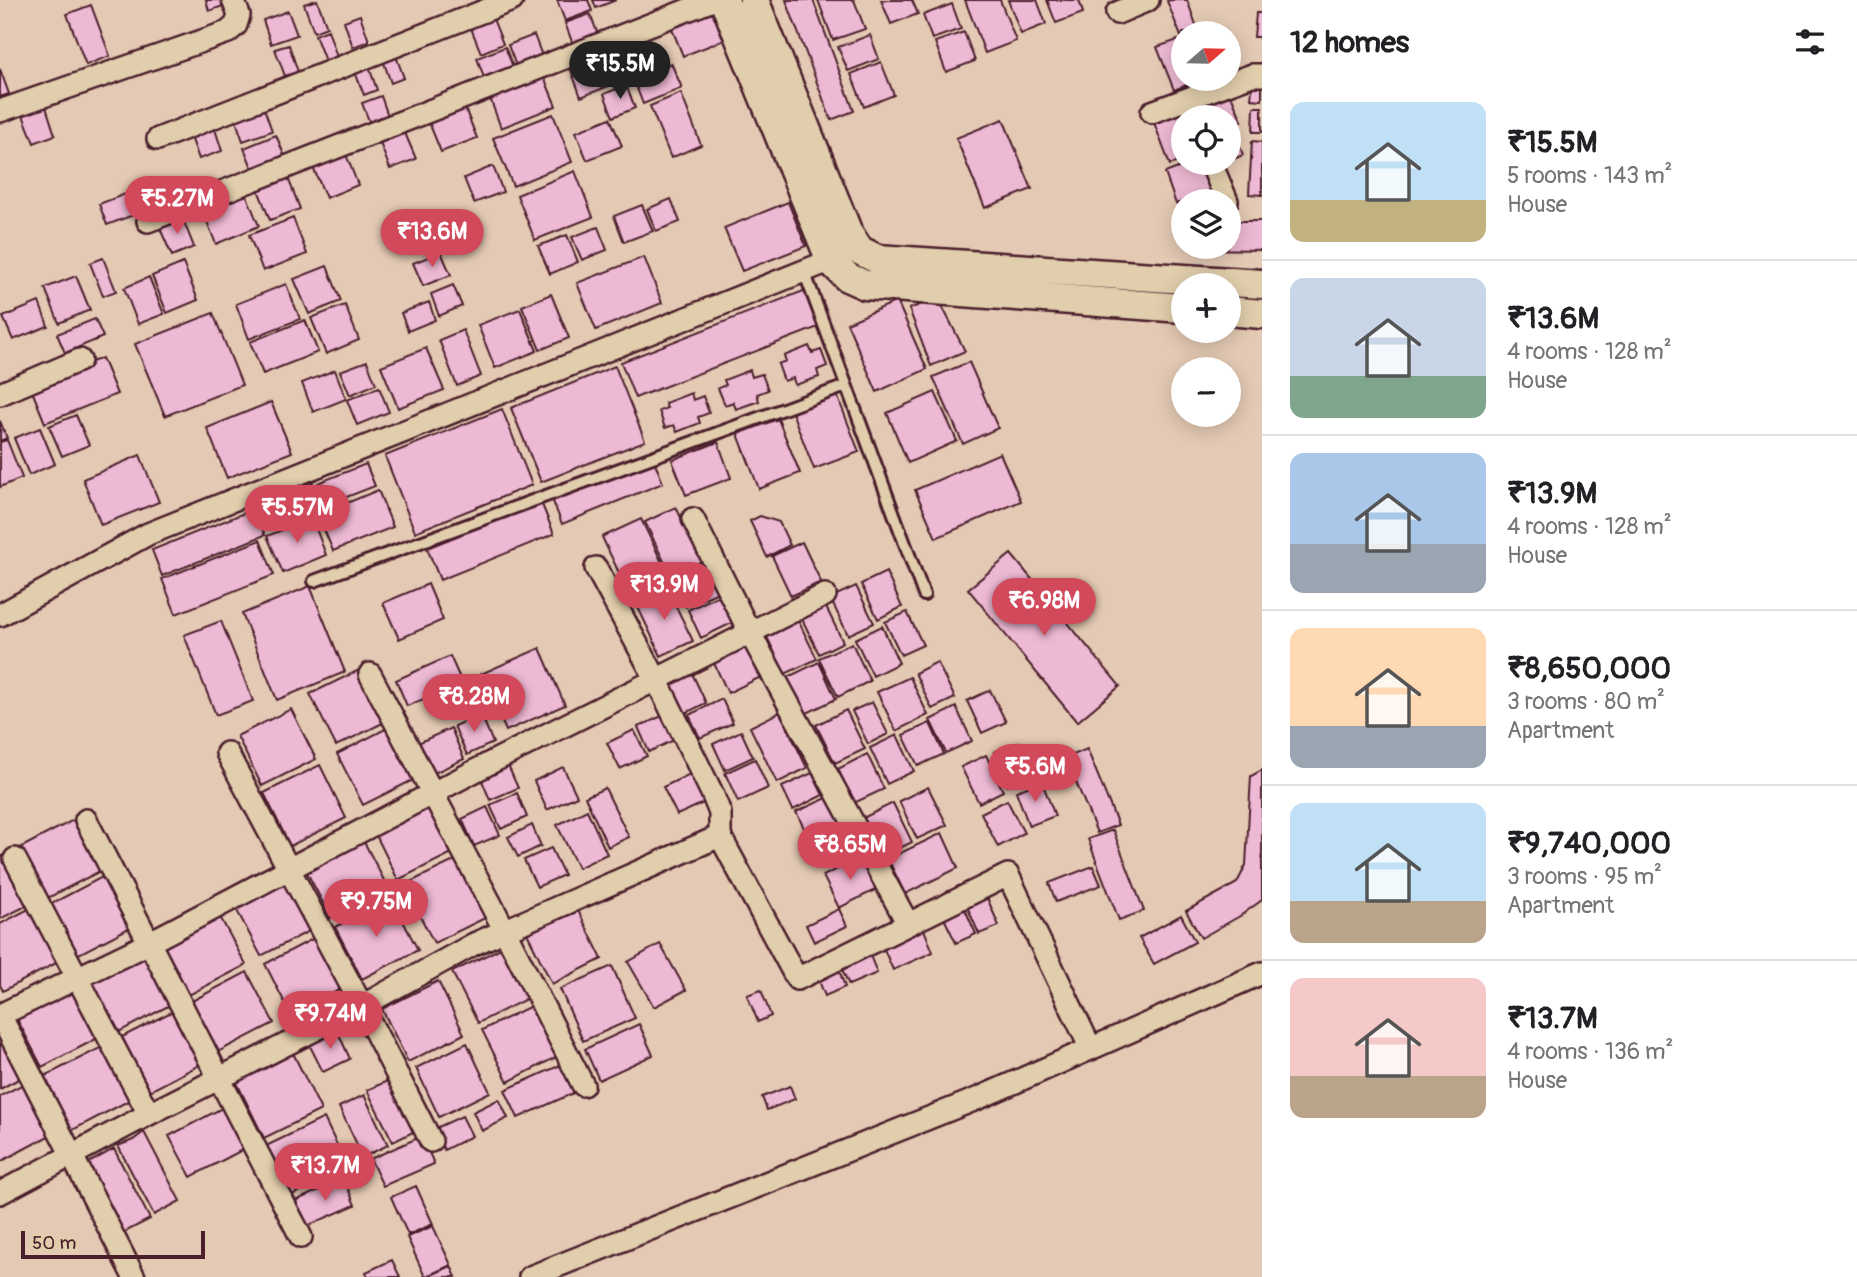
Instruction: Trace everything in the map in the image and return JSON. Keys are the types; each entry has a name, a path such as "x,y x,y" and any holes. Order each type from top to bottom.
{"street":[{"path":"0,111 228,32 236,25 239,15 233,0"},
{"path":"159,139 512,0"},
{"path":"148,221 713,0"},
{"path":"724,0 831,261 847,277 865,285 1171,307"},
{"path":"754,0 848,233 859,250 877,259 1262,284"},
{"path":"1118,13 1148,0"},
{"path":"1195,105 1252,75 1262,75"},
{"path":"1152,112 1171,110"},
{"path":"0,614 148,534 859,250"},
{"path":"1241,313 1262,314"},
{"path":"0,394 80,360"},
{"path":"693,519 750,633 908,924"},
{"path":"596,568 657,681 720,813 720,836 797,979 1008,875 1091,1049"},
{"path":"134,1277 0,1015 149,943 432,793 825,596"},
{"path":"370,674 583,1085"},
{"path":"227,754 431,1141"},
{"path":"86,820 301,1237"},
{"path":"0,1193 362,1006 474,944 720,836"},
{"path":"15,859 149,1114"},
{"path":"530,1277 979,1098 1262,973"}],"lane":[{"path":"804,271 924,595"},
{"path":"314,581 846,386"}],"building":[{"path":"206,0 224,0 226,5 209,11"},
{"path":"317,0 327,27 314,32 304,4"},
{"path":"557,0 588,0 592,11 565,21"},
{"path":"593,0 616,0 596,8"},
{"path":"786,0 813,0 854,111 831,120"},
{"path":"818,0 854,0 865,29 833,40"},
{"path":"881,0 912,0 918,14 891,24"},
{"path":"965,0 1000,0 1016,41 985,53"},
{"path":"1008,0 1037,0 1046,24 1021,34"},
{"path":"1047,0 1079,0 1083,13 1056,23"},
{"path":"1187,0 1195,21 1175,21 1167,1"},
{"path":"952,4 961,29 932,39 923,15"},
{"path":"91,5 110,56 86,65 67,14"},
{"path":"711,8 724,40 683,56 670,24"},
{"path":"288,11 297,35 271,44 263,20"},
{"path":"1256,13 1262,13 1262,37 1254,37"},
{"path":"590,14 599,37 574,47 565,23"},
{"path":"360,15 369,41 353,47 344,21"},
{"path":"493,19 503,44 481,53 471,28"},
{"path":"328,30 337,57 325,61 315,35"},
{"path":"964,32 975,61 946,72 935,42"},
{"path":"534,35 544,61 518,71 508,45"},
{"path":"870,35 879,59 848,71 838,47"},
{"path":"1171,42 1171,82 1157,47"},
{"path":"613,44 627,79 581,97 568,62"},
{"path":"289,45 298,72 285,76 275,49"},
{"path":"505,47 515,72 486,83 477,58"},
{"path":"396,56 404,78 391,83 383,60"},
{"path":"881,62 894,95 864,107 851,74"},
{"path":"671,63 682,88 643,104 633,78"},
{"path":"369,67 377,90 364,95 355,72"},
{"path":"0,69 9,94 0,97"},
{"path":"544,77 556,106 501,128 490,98"},
{"path":"1253,80 1262,81 1262,100 1251,99"},
{"path":"626,85 635,108 613,117 604,94"},
{"path":"1229,91 1235,105 1204,105 1203,101"},
{"path":"681,93 701,145 671,158 650,106"},
{"path":"381,96 389,119 371,126 362,103"},
{"path":"464,106 477,138 441,152 428,120"},
{"path":"46,107 55,135 34,143 23,115"},
{"path":"1254,107 1262,107 1262,132 1253,132"},
{"path":"264,108 272,131 243,141 235,118"},
{"path":"1171,112 1171,165 1170,165 1153,120"},
{"path":"553,114 572,162 513,186 493,138"},
{"path":"610,118 622,146 587,160 576,132"},
{"path":"1003,119 1032,189 985,208 956,138"},
{"path":"214,126 222,151 199,159 190,134"},
{"path":"405,133 416,159 390,169 380,143"},
{"path":"276,135 287,162 255,175 244,148"},
{"path":"1252,141 1262,142 1262,195 1249,194"},
{"path":"345,152 358,185 326,198 312,165"},
{"path":"493,166 503,192 474,203 464,178"},
{"path":"575,171 593,217 535,240 517,195"},
{"path":"1171,171 1171,175 1208,175 1214,189 1171,190 1165,173"},
{"path":"287,175 300,209 270,220 257,187"},
{"path":"245,191 259,226 216,244 202,209"},
{"path":"128,193 136,214 107,225 99,204"},
{"path":"671,199 680,222 656,231 647,209"},
{"path":"788,202 806,246 742,271 724,228"},
{"path":"642,205 653,231 624,242 614,216"},
{"path":"182,217 194,247 172,256 159,226"},
{"path":"293,218 307,254 263,271 249,235"},
{"path":"1241,221 1262,221 1262,250 1241,250"},
{"path":"598,227 607,250 582,260 572,237"},
{"path":"567,235 578,262 550,274 538,246"},
{"path":"441,252 451,275 423,286 413,263"},
{"path":"644,257 662,303 596,330 577,283"},
{"path":"103,258 116,291 103,296 90,263"},
{"path":"183,263 198,300 167,313 152,276"},
{"path":"327,266 341,301 309,314 294,279"},
{"path":"76,276 90,310 59,323 45,288"},
{"path":"149,277 164,314 138,324 124,288"},
{"path":"286,284 300,319 249,339 236,304"},
{"path":"453,285 462,306 439,316 431,294"},
{"path":"806,290 821,326 635,398 621,362"},
{"path":"551,294 569,338 540,350 522,306"},
{"path":"938,298 965,351 931,366 909,309"},
{"path":"897,301 927,369 877,392 847,323"},
{"path":"39,302 48,326 13,340 3,317"},
{"path":"429,302 435,320 408,331 401,313"},
{"path":"345,305 359,340 326,354 311,318"},
{"path":"520,309 537,351 495,368 478,325"},
{"path":"213,313 242,385 165,416 135,344"},
{"path":"95,319 103,337 65,353 57,334"},
{"path":"305,320 318,352 263,374 250,342"},
{"path":"463,330 481,376 457,386 439,340"},
{"path":"809,346 812,353 821,350 827,366 817,370 819,377 795,385 793,378 784,381 778,364 786,361 784,356"},
{"path":"426,348 444,390 398,408 381,366"},
{"path":"102,358 117,394 45,423 30,386"},
{"path":"367,361 376,384 350,395 340,371"},
{"path":"969,362 998,428 963,444 933,377"},
{"path":"615,366 645,441 541,482 511,408"},
{"path":"335,370 346,399 313,412 302,383"},
{"path":"750,370 752,377 762,374 768,390 757,394 759,401 736,409 733,402 725,405 718,388 726,385 724,380"},
{"path":"379,387 389,412 357,425 347,400"},
{"path":"935,392 957,441 908,463 887,413"},
{"path":"691,393 693,400 703,396 709,413 698,417 700,423 677,432 674,425 665,428 659,411 667,408 665,403"},
{"path":"837,395 859,452 814,469 792,412"},
{"path":"271,402 292,452 227,478 207,428"},
{"path":"502,409 532,485 415,532 385,456"},
{"path":"76,415 89,445 62,456 49,426"},
{"path":"778,419 800,473 759,489 738,434"},
{"path":"0,421 7,438 0,441"},
{"path":"40,428 55,464 29,475 14,438"},
{"path":"7,440 22,478 0,487 0,442"},
{"path":"718,442 731,478 686,495 672,460"},
{"path":"1000,453 1021,501 936,538 915,490"},
{"path":"140,455 159,502 101,525 83,479"},
{"path":"653,458 663,483 562,524 552,499"},
{"path":"366,464 375,486 326,505 318,483"},
{"path":"313,483 321,503 290,516 282,496"},
{"path":"378,490 393,527 333,551 318,515"},
{"path":"541,502 554,534 440,580 427,548"},
{"path":"676,507 702,561 671,576 645,522"},
{"path":"254,509 265,535 162,576 152,550"},
{"path":"760,516 779,522 790,545 767,557 750,521"},
{"path":"312,518 326,555 283,573 267,536"},
{"path":"641,519 668,575 629,594 602,537"},
{"path":"260,540 274,575 176,614 162,579"},
{"path":"802,542 821,582 791,596 772,556"},
{"path":"1011,554 1120,686 1077,722 968,589"},
{"path":"706,567 718,592 686,607 674,583"},
{"path":"886,572 902,607 878,619 861,584"},
{"path":"428,584 443,620 399,639 383,603"},
{"path":"310,586 345,672 277,700 242,614"},
{"path":"856,586 874,623 848,635 830,598"},
{"path":"667,588 693,641 661,656 636,603"},
{"path":"721,594 734,622 701,638 688,610"},
{"path":"825,605 843,642 819,654 801,617"},
{"path":"907,612 923,645 901,655 885,622"},
{"path":"796,616 817,659 785,674 764,631"},
{"path":"221,621 253,701 216,715 184,635"},
{"path":"882,626 899,663 873,676 855,639"},
{"path":"751,641 767,674 728,693 712,659"},
{"path":"852,643 870,681 838,697 819,658"},
{"path":"540,648 565,705 506,731 481,674"},
{"path":"450,656 462,683 407,706 396,680"},
{"path":"819,662 836,699 803,715 786,678"},
{"path":"937,662 955,698 932,709 915,673"},
{"path":"363,668 389,720 336,746 310,694"},
{"path":"691,671 706,703 684,714 669,682"},
{"path":"910,677 928,715 896,731 877,692"},
{"path":"990,690 1006,722 982,733 967,701"},
{"path":"722,699 733,723 700,738 689,715"},
{"path":"872,702 888,734 868,744 852,711"},
{"path":"956,707 972,741 946,753 930,720"},
{"path":"291,709 316,759 262,786 237,736"},
{"path":"846,710 865,749 835,763 816,725"},
{"path":"780,712 807,768 777,783 750,727"},
{"path":"481,714 493,743 467,755 454,726"},
{"path":"664,715 676,739 649,752 638,727"},
{"path":"930,723 944,754 918,766 903,735"},
{"path":"391,726 417,778 363,805 337,754"},
{"path":"451,728 464,759 432,774 418,743"},
{"path":"634,730 647,756 620,769 607,743"},
{"path":"741,731 753,757 725,770 713,744"},
{"path":"897,735 914,771 887,784 870,748"},
{"path":"1020,742 1033,775 1007,786 994,752"},
{"path":"1087,749 1118,825 1097,833 1066,758"},
{"path":"867,754 884,789 854,803 838,769"},
{"path":"986,755 1003,791 979,803 961,767"},
{"path":"505,759 518,788 490,800 478,771"},
{"path":"755,759 768,788 738,802 725,773"},
{"path":"320,765 346,818 290,846 264,793"},
{"path":"563,767 577,796 547,810 534,781"},
{"path":"1262,770 1262,900 1201,938 1186,911 1237,883 1246,865 1251,776"},
{"path":"694,772 708,801 677,815 663,787"},
{"path":"812,773 823,795 793,810 782,787"},
{"path":"1042,782 1055,816 1029,826 1016,791"},
{"path":"928,787 947,825 917,839 899,801"},
{"path":"605,788 629,837 608,847 585,797"},
{"path":"517,793 527,817 501,829 490,805"},
{"path":"829,797 845,829 812,844 796,812"},
{"path":"1007,800 1024,833 998,847 981,813"},
{"path":"434,801 458,850 398,880 374,831"},
{"path":"893,803 912,842 882,857 863,818"},
{"path":"487,807 500,835 474,846 462,819"},
{"path":"587,810 607,854 578,868 557,825"},
{"path":"77,818 104,869 44,900 18,849"},
{"path":"532,825 541,846 518,857 508,837"},
{"path":"1113,830 1144,911 1119,920 1088,839"},
{"path":"942,833 958,868 905,894 888,859"},
{"path":"360,834 388,888 331,918 303,865"},
{"path":"551,848 564,875 537,887 524,860"},
{"path":"4,855 30,904 0,919 0,857"},
{"path":"862,857 877,889 839,908 823,876"},
{"path":"460,858 489,916 434,943 404,885"},
{"path":"1093,866 1101,885 1056,902 1049,883"},
{"path":"104,876 131,927 77,955 51,904"},
{"path":"287,876 315,928 261,956 233,903"},
{"path":"986,895 999,926 979,934 966,904"},
{"path":"391,898 418,950 362,979 335,927"},
{"path":"575,904 602,959 552,984 525,929"},
{"path":"34,906 62,960 3,991 0,985 0,924"},
{"path":"964,907 976,934 956,943 943,916"},
{"path":"839,909 847,926 814,942 806,925"},
{"path":"219,915 246,965 187,996 161,946"},
{"path":"1181,915 1195,942 1154,964 1139,938"},
{"path":"923,927 933,952 893,970 882,945"},
{"path":"318,936 345,987 291,1015 265,964"},
{"path":"660,944 686,990 654,1007 628,962"},
{"path":"507,945 532,996 478,1023 452,972"},
{"path":"144,952 172,1004 117,1033 89,980"},
{"path":"869,953 877,973 849,985 840,965"},
{"path":"612,966 635,1018 583,1041 560,989"},
{"path":"839,970 845,987 825,996 818,978"},
{"path":"247,972 274,1023 216,1053 190,1002"},
{"path":"438,981 464,1034 408,1062 382,1009"},
{"path":"73,985 100,1037 42,1067 15,1015"},
{"path":"761,990 771,1016 758,1022 747,995"},
{"path":"537,1003 562,1054 508,1082 482,1030"},
{"path":"177,1009 205,1062 150,1091 122,1037"},
{"path":"639,1024 653,1055 599,1080 585,1049"},
{"path":"0,1025 26,1075 0,1089"},
{"path":"337,1030 350,1059 323,1072 309,1044"},
{"path":"467,1043 490,1092 439,1117 416,1068"},
{"path":"102,1047 130,1100 69,1132 41,1078"},
{"path":"291,1049 321,1110 264,1138 234,1077"},
{"path":"565,1063 578,1091 518,1118 505,1090"},
{"path":"394,1078 419,1129 393,1142 367,1090"},
{"path":"29,1081 56,1132 0,1162 0,1096"},
{"path":"790,1086 795,1099 767,1110 762,1097"},
{"path":"364,1095 388,1145 363,1157 339,1107"},
{"path":"499,1099 508,1118 482,1131 473,1112"},
{"path":"222,1108 244,1149 191,1177 169,1136"},
{"path":"462,1116 472,1136 444,1150 434,1129"},
{"path":"324,1118 348,1168 288,1197 264,1147"},
{"path":"144,1132 180,1201 154,1215 118,1146"},
{"path":"422,1136 434,1164 383,1186 370,1159"},
{"path":"114,1149 150,1219 123,1233 87,1164"},
{"path":"344,1179 355,1205 307,1226 295,1201"},
{"path":"416,1186 433,1224 408,1235 391,1197"},
{"path":"433,1226 451,1265 425,1277 407,1237"},
{"path":"392,1260 400,1277 368,1277 366,1272"},
{"path":"451,1266 456,1277 427,1277"}]}
